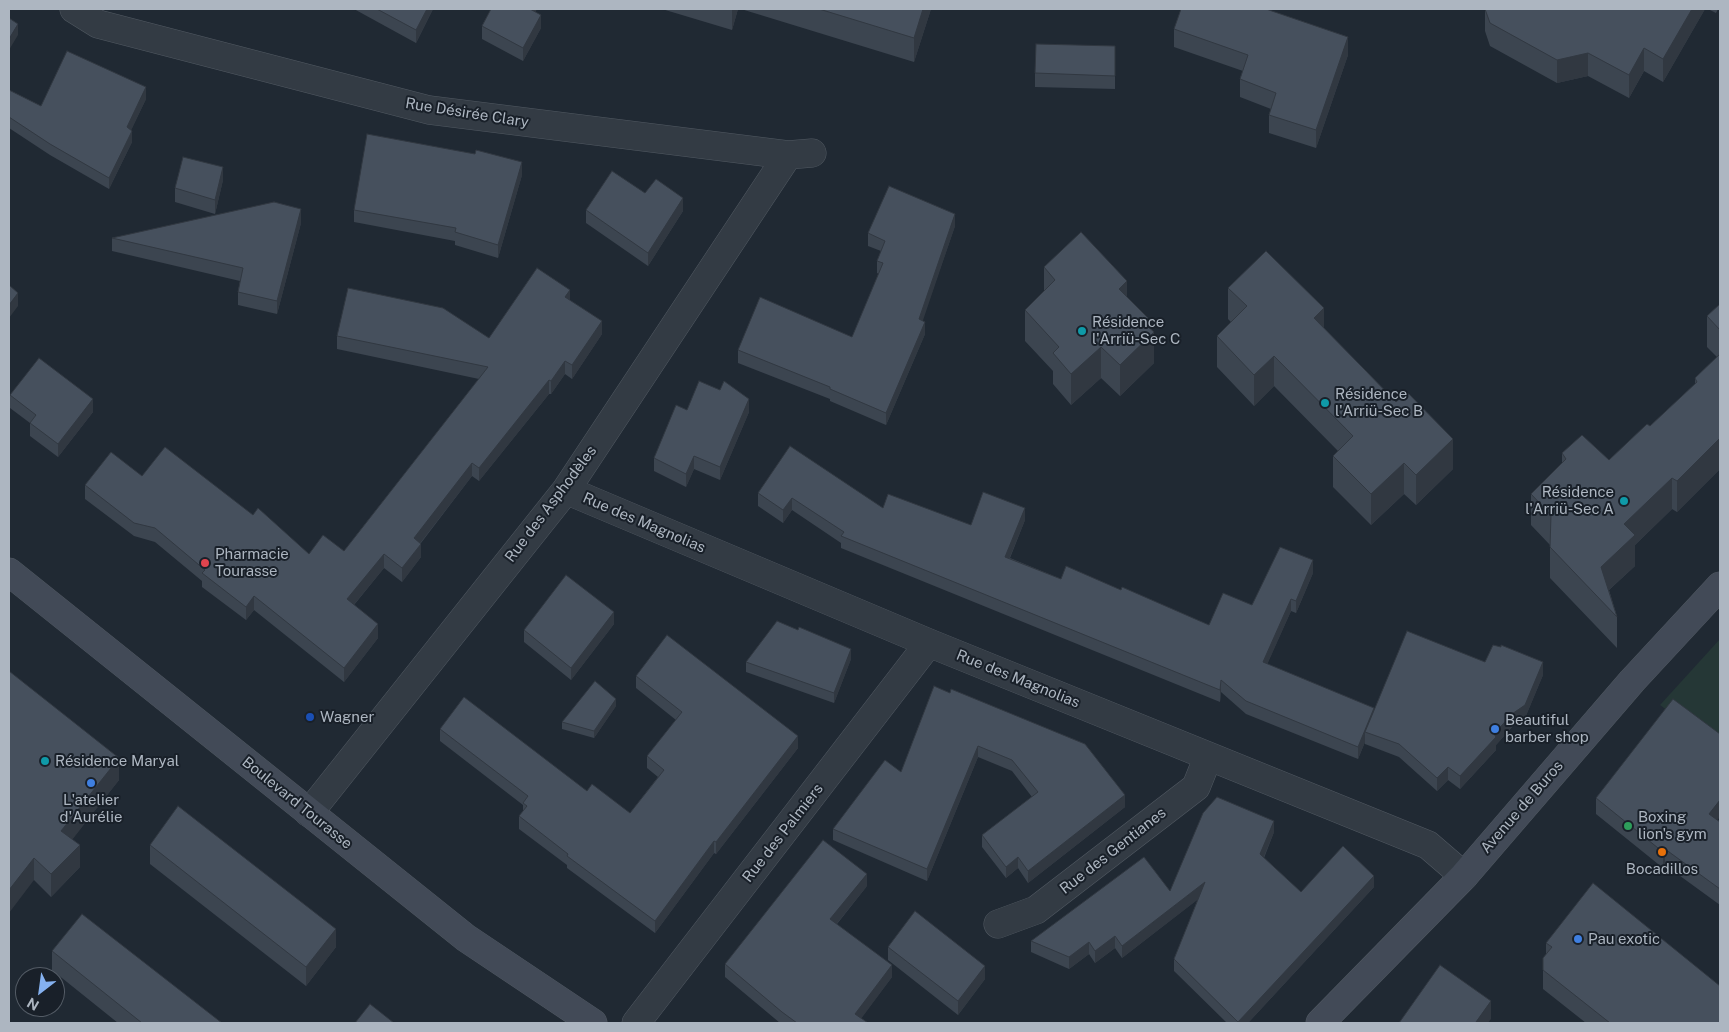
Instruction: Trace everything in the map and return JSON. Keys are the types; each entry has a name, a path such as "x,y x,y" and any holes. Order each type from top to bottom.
{"main road":[{"name":"Boulevard Tourasse","path":"9,572 466,938 593,1023"},
{"name":"Avenue de Buros","path":"1320,1023 1464,876 1632,681 1720,586"}],"street":[{"name":"Rue Désirée Clary","path":"74,9 98,24 428,110 800,154"},
{"name":"Rue des Asphodèles","path":"309,813 566,490 800,154"},
{"name":"Rue des Magnolias","path":"566,490 929,643 1208,757 1428,844 1464,876"},
{"name":"Rue des Palmiers","path":"636,1023 929,643"},
{"name":"Rue des Gentianes","path":"998,924 1036,910 1196,787 1208,757"}],"shaded area":[{"path":"1720,639 1720,750 1660,705"}],"building":[{"path":"377,9 427,9 416,30"},
{"path":"491,9 530,9 541,15 523,48 482,26"},
{"path":"819,9 923,9 914,38"},
{"path":"1181,9 1266,9 1348,37 1316,130 1269,115 1276,93 1240,79 1248,55 1174,29"},
{"path":"1485,9 1692,9 1663,59 1644,48 1629,75 1588,53 1557,60 1490,23"},
{"path":"9,18 18,24 9,39"},
{"path":"1036,44 1115,46 1115,76 1035,73"},
{"path":"67,51 146,87 127,127 132,131 109,178 50,144 9,117 9,90 41,106"},
{"path":"367,134 475,154 476,150 522,162 498,245 455,232 456,228 354,210"},
{"path":"183,157 223,167 215,200 175,188"},
{"path":"612,171 645,193 656,179 683,198 648,253 586,210"},
{"path":"889,186 955,214 919,319 925,322 886,413 830,389 830,387 738,350 760,297 852,337 883,263 877,261 885,241 868,233"},
{"path":"274,202 301,209 277,301 238,292 243,268 112,238"},
{"name":"Résidence l'Arriü-Sec C","path":"1081,232 1127,281 1119,289 1148,318 1144,323 1154,332 1120,365 1101,347 1071,374 1053,353 1059,347 1025,310 1055,280 1044,267"},
{"name":"Résidence l'Arriü-Sec B","path":"1266,251 1324,308 1314,318 1396,402 1407,392 1453,439 1416,475 1404,463 1371,494 1333,456 1353,436 1274,356 1254,375 1217,336 1247,306 1228,288"},
{"path":"537,268 570,290 565,297 602,321 572,365 565,361 551,381 549,380 479,468 472,463 414,538 421,544 402,568 384,554 347,599 378,624 344,668 254,596 246,607 202,573 205,570 155,528 134,523 85,485 111,452 142,476 165,447 253,515 258,508 309,554 323,535 344,551 488,367 337,336 348,288 443,308 489,338"},
{"path":"9,285 18,293 9,305"},
{"path":"1720,304 1720,330 1707,316"},
{"name":"Résidence l'Arriü-Sec A","path":"1720,354 1720,438 1677,481 1672,478 1624,524 1635,535 1601,567 1617,617 1550,547 1551,515 1531,494 1566,459 1562,453 1582,435 1609,460 1647,424 1650,426 1697,382 1695,378"},
{"path":"39,358 93,399 58,444 30,423 36,415 10,395"},
{"path":"699,381 720,390 724,381 749,399 720,467 694,456 686,474 654,458 676,405 687,410"},
{"path":"790,446 883,508 888,494 971,525 983,492 1025,508 1005,557 1061,579 1066,566 1121,590 1122,587 1209,625 1223,593 1252,605 1280,547 1313,560 1296,601 1291,599 1263,662 1374,708 1358,747 1246,701 1221,680 1220,690 841,536 844,532 792,498 783,510 758,493"},
{"path":"566,575 614,612 571,668 524,630"},
{"path":"777,621 798,630 799,627 851,649 834,693 746,662"},
{"path":"1407,631 1485,662 1493,645 1501,647 1501,645 1543,662 1525,705 1512,714 1494,734 1496,737 1460,776 1448,767 1437,778 1399,744 1365,732"},
{"path":"667,635 798,736 716,842 714,841 655,921 567,856 568,854 519,816 527,806 523,803 528,796 440,729 464,697 587,791 592,784 630,813 664,770 647,756 682,712 636,676"},
{"path":"9,671 119,758 61,831 80,845 51,874 34,858 9,890"},
{"path":"595,681 616,699 594,731 562,722"},
{"path":"934,686 950,693 951,689 1085,744 1125,795 1028,871 1018,857 1006,867 982,835 1038,792 1012,760 978,746 927,869 833,829 885,760 901,772"},
{"path":"1673,699 1720,734 1720,800 1709,814 1720,822 1720,889 1665,849 1663,852 1596,798"},
{"path":"1217,797 1274,821 1260,854 1301,892 1343,846 1374,876 1238,1022 1174,959 1205,882 1122,946 1115,936 1095,951 1089,942 1069,957 1031,941 1144,857 1170,891 1203,813"},
{"path":"178,806 336,929 306,967 150,845"},
{"path":"823,840 867,874 830,919 892,965 855,1014 868,1023 797,1023 725,964"},
{"path":"1593,883 1720,986 1720,1023 1610,1023 1543,970 1543,958 1552,947 1546,943"},
{"path":"915,911 985,966 958,1001 888,947"},
{"path":"82,914 222,1023 142,1023 52,951"},
{"path":"1440,965 1491,1001 1476,1022 1478,1023 1399,1023"},
{"path":"370,1004 394,1023 355,1023"}],"place":[{"name":"Résidence l'Arriü-Sec C","path":"1082,331"},
{"name":"Résidence l'Arriü-Sec B","path":"1325,403"},
{"name":"Résidence l'Arriü-Sec A","path":"1624,501"},
{"name":"Pharmacie Tourasse","path":"205,563"},
{"name":"Wagner","path":"310,717"},
{"name":"Beautiful barber shop","path":"1495,729"},
{"name":"Résidence Maryal","path":"45,761"},
{"name":"L'atelier d'Aurélie","path":"91,783"},
{"name":"Boxing lion's gym","path":"1628,826"},
{"name":"Bocadillos","path":"1662,852"},
{"name":"Pau exotic","path":"1578,939"}]}
